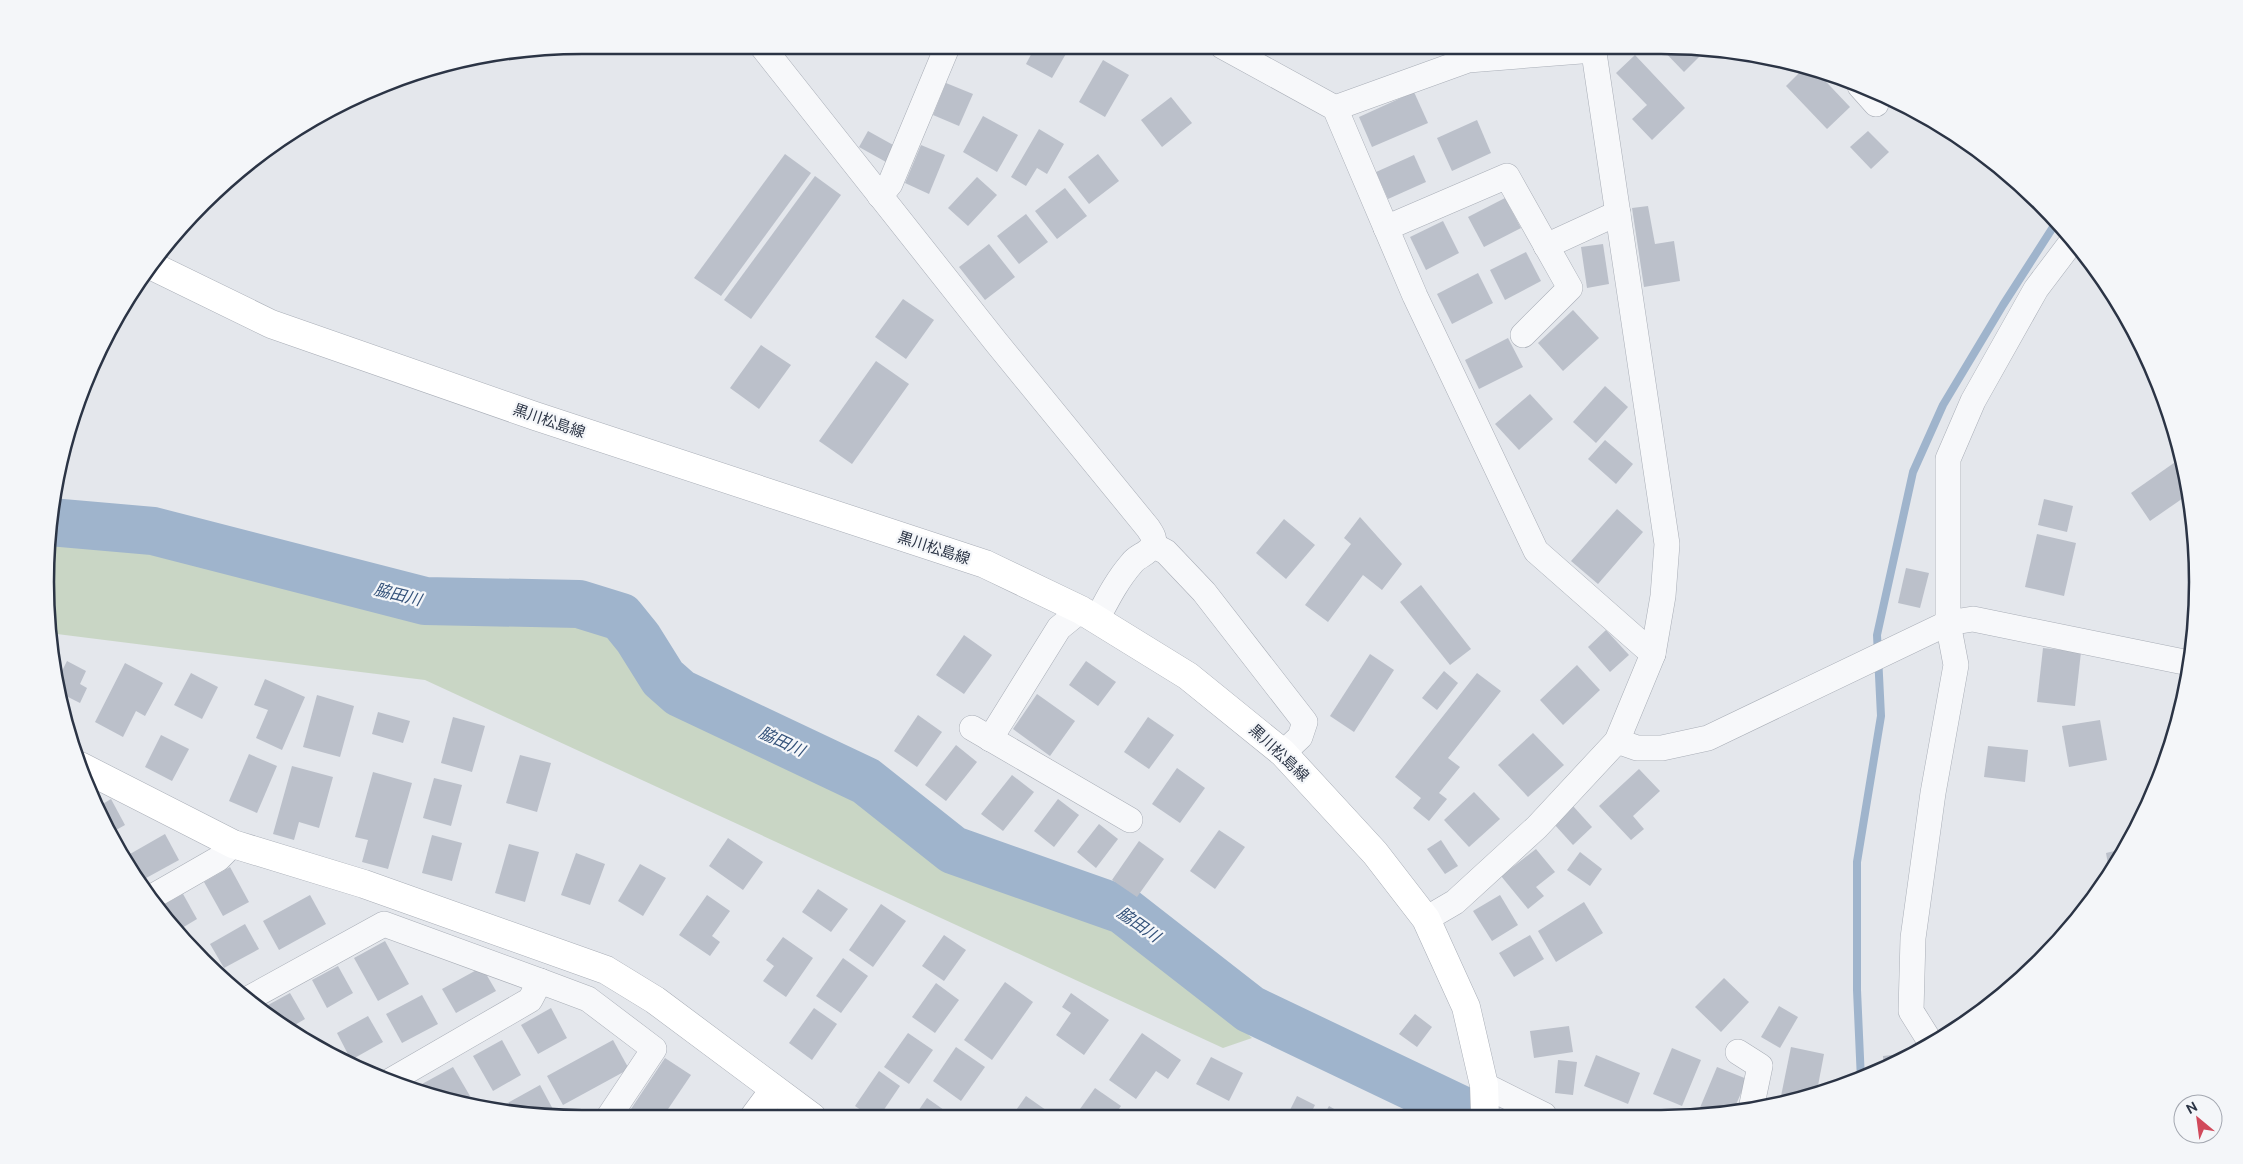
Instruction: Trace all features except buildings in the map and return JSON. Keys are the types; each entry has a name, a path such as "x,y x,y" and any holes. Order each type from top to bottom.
{"main road":[{"name":"黒川松島線","path":"157,268 271,324 535,416 985,564 1089,615 1188,676 1283,753 1375,853 1426,919 1466,1007 1484,1085 1486,1110"},
{"path":"89,771 233,844 364,884 606,970 655,1000 802,1110"},
{"path":"759,1110 774,1090"}],"street":[{"path":"768,54 1148,528 1154,538 1153,545 1147,552 1133,561 1089,615 1060,628 981,733 1130,820"},
{"path":"880,196 890,184 944,54"},
{"path":"1237,54 1335,108 1415,296 1536,551 1653,654"},
{"path":"1335,108 1468,60 1530,54"},
{"path":"1426,919 1455,902 1530,833 1617,741 1653,654 1663,596 1667,544 1594,54"},
{"path":"1870,97 1876,104"},
{"path":"1386,228 1507,176 1570,288 1523,335"},
{"path":"1546,246 1618,214"},
{"path":"1928,1037 1911,1011 1913,947 1933,793 1956,665 1948,623 1948,459 1973,401 2036,289 2068,246"},
{"path":"1153,545 1166,552 1204,592 1305,722 1300,737 1283,753"},
{"path":"1617,741 1637,748 1662,748 1708,738 1948,623 1973,619 2183,662"},
{"path":"156,894 218,859 233,844"},
{"path":"254,996 384,924 588,999 654,1049 613,1110"},
{"path":"397,1076 530,1000 540,980"},
{"path":"1738,1052 1760,1066 1752,1102"},
{"path":"1484,1085 1534,1110"}],"green space":[{"path":"56,533 150,540 425,610 608,619 667,695 1118,916 1252,1038 1223,1048 425,680 56,634 54,582"}],"waterway":[{"path":"1861,1071 1857,990 1857,862 1881,716 1877,635 1913,472 1943,405 2003,305 2053,228"},
{"name":"脇田川","path":"57,523 153,531 425,601 579,604 621,617 638,638 663,678 680,693 866,781 953,850 1123,910 1250,1009 1462,1110"}]}
